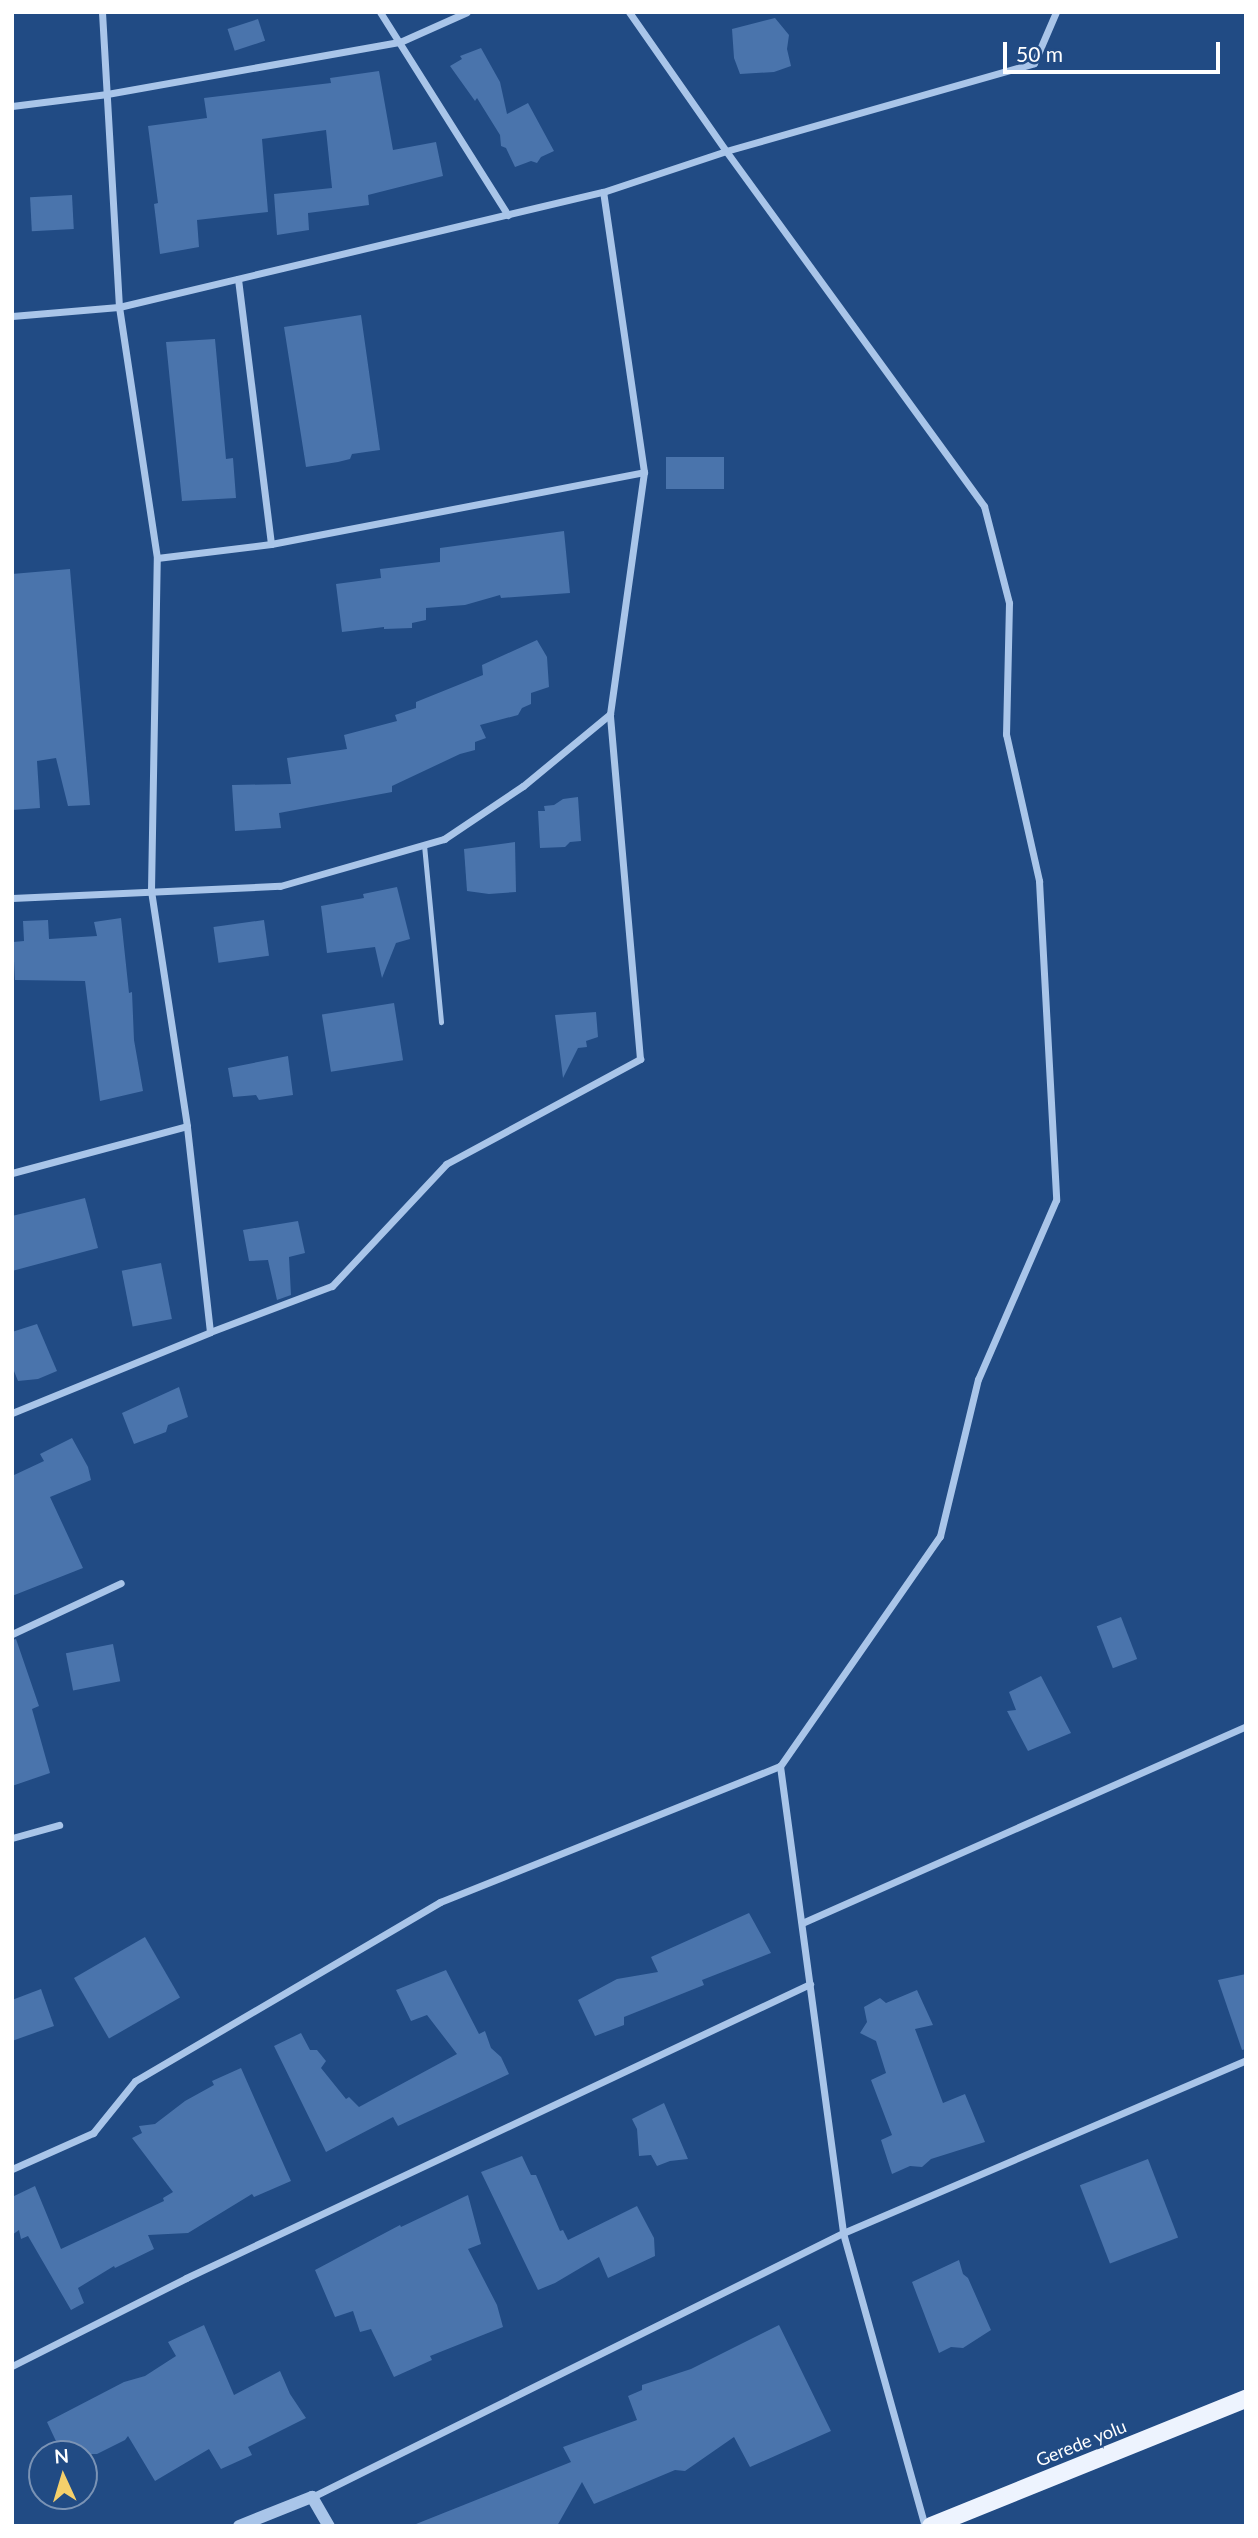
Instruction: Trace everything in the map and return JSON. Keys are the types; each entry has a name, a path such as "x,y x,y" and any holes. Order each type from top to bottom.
{"main road":[{"name":"Gerede yolu","path":"931,2526 1246,2399"}],"street":[{"path":"102,12 119,307 157,558 152,890 187,1126 210,1332"},
{"path":"380,12 508,215"},
{"path":"12,106 107,94 400,43 467,12"},
{"path":"12,2169 93,2133 135,2081 440,1902 780,1766 940,1536 978,1379 1056,1200 1039,881 1006,734 1009,603 984,506 726,151 629,12"},
{"path":"12,316 119,307 603,192 726,151 1034,63 1056,12"},
{"path":"12,1413 210,1332 332,1286 446,1164 640,1059 610,714 644,472 603,192"},
{"path":"238,279 271,544"},
{"path":"157,558 271,544 644,472"},
{"path":"12,898 280,886 444,839 523,786 610,714"},
{"path":"12,1172 187,1126"},
{"path":"12,1634 121,1583"},
{"path":"802,1923 1246,1726"},
{"path":"780,1766 843,2233 925,2526"},
{"path":"12,1838 59,1825"},
{"path":"12,2366 186,2278 810,1984"},
{"path":"239,2526 312,2497 843,2233 1246,2060"},
{"path":"312,2497 329,2526"}],"lane":[{"path":"424,845 441,1022"}],"building":[{"path":"775,18 789,35 787,49 791,66 774,72 740,74 734,58 732,29"},
{"path":"258,19 265,41 235,51 228,29"},
{"path":"481,48 500,82 507,114 528,103 554,151 541,157 537,163 531,161 515,167 506,148 501,146 500,135 477,98 475,101 450,66 462,59 460,56"},
{"path":"379,71 393,150 436,142 443,176 368,195 369,205 308,213 309,230 277,235 274,194 332,188 326,130 262,139 268,212 197,220 199,247 160,254 154,204 158,203 148,126 207,118 204,98 331,83 330,78"},
{"path":"72,195 74,229 32,231 30,197"},
{"path":"361,315 380,450 352,454 350,459 306,467 284,327"},
{"path":"215,339 226,459 233,458 236,498 182,501 166,342"},
{"path":"666,457 724,457 724,489 666,489"},
{"path":"564,531 570,593 501,598 500,595 465,605 426,608 426,620 412,623 412,628 384,627 342,632 336,584 381,578 380,569 440,562 440,548"},
{"path":"70,569 90,805 68,806 56,758 37,761 40,808 12,810 12,574"},
{"path":"537,640 547,657 549,687 531,693 531,704 522,708 518,715 480,725 486,738 475,742 475,750 460,754 392,786 392,792 279,813 281,828 235,831 232,785 291,784 287,758 347,749 344,735 397,721 395,715 416,708 416,702 483,675 482,665"},
{"path":"578,797 581,841 570,842 565,847 540,848 538,811 545,811 544,806 554,805 563,799"},
{"path":"515,842 516,892 489,894 467,891 464,849"},
{"path":"397,887 410,939 396,943 382,978 375,947 327,953 321,906 364,898 363,894"},
{"path":"121,918 129,993 132,992 134,1040 143,1091 100,1101 85,981 15,980 13,942 24,941 23,921 48,920 49,939 97,936 94,922"},
{"path":"264,920 269,956 219,963 213,927"},
{"path":"394,1003 403,1060 331,1072 322,1014"},
{"path":"596,1012 598,1037 586,1041 587,1047 578,1048 563,1078 555,1015"},
{"path":"288,1056 293,1095 259,1100 256,1095 233,1097 228,1068"},
{"path":"85,1198 98,1248 12,1271 12,1216"},
{"path":"298,1221 305,1253 289,1257 291,1295 277,1300 268,1260 249,1261 243,1230"},
{"path":"161,1263 172,1319 133,1327 122,1271"},
{"path":"37,1324 57,1371 38,1379 18,1381 12,1366 12,1332"},
{"path":"179,1387 188,1417 168,1425 166,1432 134,1444 122,1413"},
{"path":"72,1438 88,1467 91,1480 50,1497 83,1568 12,1596 12,1476 44,1461 40,1454"},
{"path":"1121,1617 1137,1659 1113,1668 1097,1626"},
{"path":"16,1639 39,1706 32,1709 50,1773 12,1786 12,1640"},
{"path":"113,1644 120,1681 73,1690 66,1653"},
{"path":"1041,1676 1071,1733 1028,1751 1007,1711 1016,1710 1009,1692"},
{"path":"749,1913 771,1953 702,1980 704,1985 624,2017 624,2025 595,2036 578,2000 617,1979 658,1972 651,1957"},
{"path":"145,1937 180,1998 109,2039 74,1978"},
{"path":"446,1970 479,2034 485,2031 491,2048 501,2057 509,2074 398,2126 393,2117 326,2152 274,2046 301,2033 310,2050 317,2050 326,2061 321,2068 346,2099 349,2097 359,2107 457,2054 427,2015 411,2021 396,1990"},
{"path":"1246,1974 1246,2049 1242,2050 1218,1980"},
{"path":"41,1989 54,2026 12,2041 12,2000"},
{"path":"917,1990 933,2025 915,2029 943,2103 965,2094 985,2142 931,2159 922,2167 910,2166 892,2174 881,2140 892,2135 871,2080 886,2073 876,2041 860,2033 867,2022 864,2007 880,1998 886,2003"},
{"path":"241,2068 291,2181 254,2197 252,2194 188,2233 148,2235 154,2249 115,2268 114,2266 78,2288 84,2303 71,2310 28,2236 21,2239 19,2230 12,2235 12,2197 35,2186 61,2249 164,2201 163,2198 173,2192 132,2138 142,2133 139,2126 155,2124 185,2101 214,2085 212,2081"},
{"path":"664,2103 688,2159 657,2166 651,2155 639,2156 637,2129 632,2119"},
{"path":"522,2156 531,2175 536,2175 560,2231 563,2230 568,2240 637,2206 654,2238 655,2256 608,2278 599,2257 538,2290 481,2172"},
{"path":"1148,2159 1178,2237 1110,2264 1080,2185"},
{"path":"468,2195 481,2244 468,2249 497,2305 503,2327 430,2356 432,2360 394,2377 371,2329 360,2332 353,2311 335,2317 315,2270 400,2225 401,2227"},
{"path":"959,2260 963,2274 968,2278 991,2330 963,2348 951,2347 939,2353 912,2282"},
{"path":"204,2325 234,2395 280,2371 290,2394 306,2418 248,2447 252,2455 221,2469 209,2449 155,2481 128,2436 98,2454 98,2440 55,2440 47,2422 124,2382 145,2376 176,2356 168,2342"},
{"path":"779,2325 831,2431 750,2467 734,2437 685,2471 675,2470 594,2504 582,2482 557,2526 411,2526 571,2462 563,2447 637,2420 628,2396 642,2390 642,2385 691,2369"}]}
